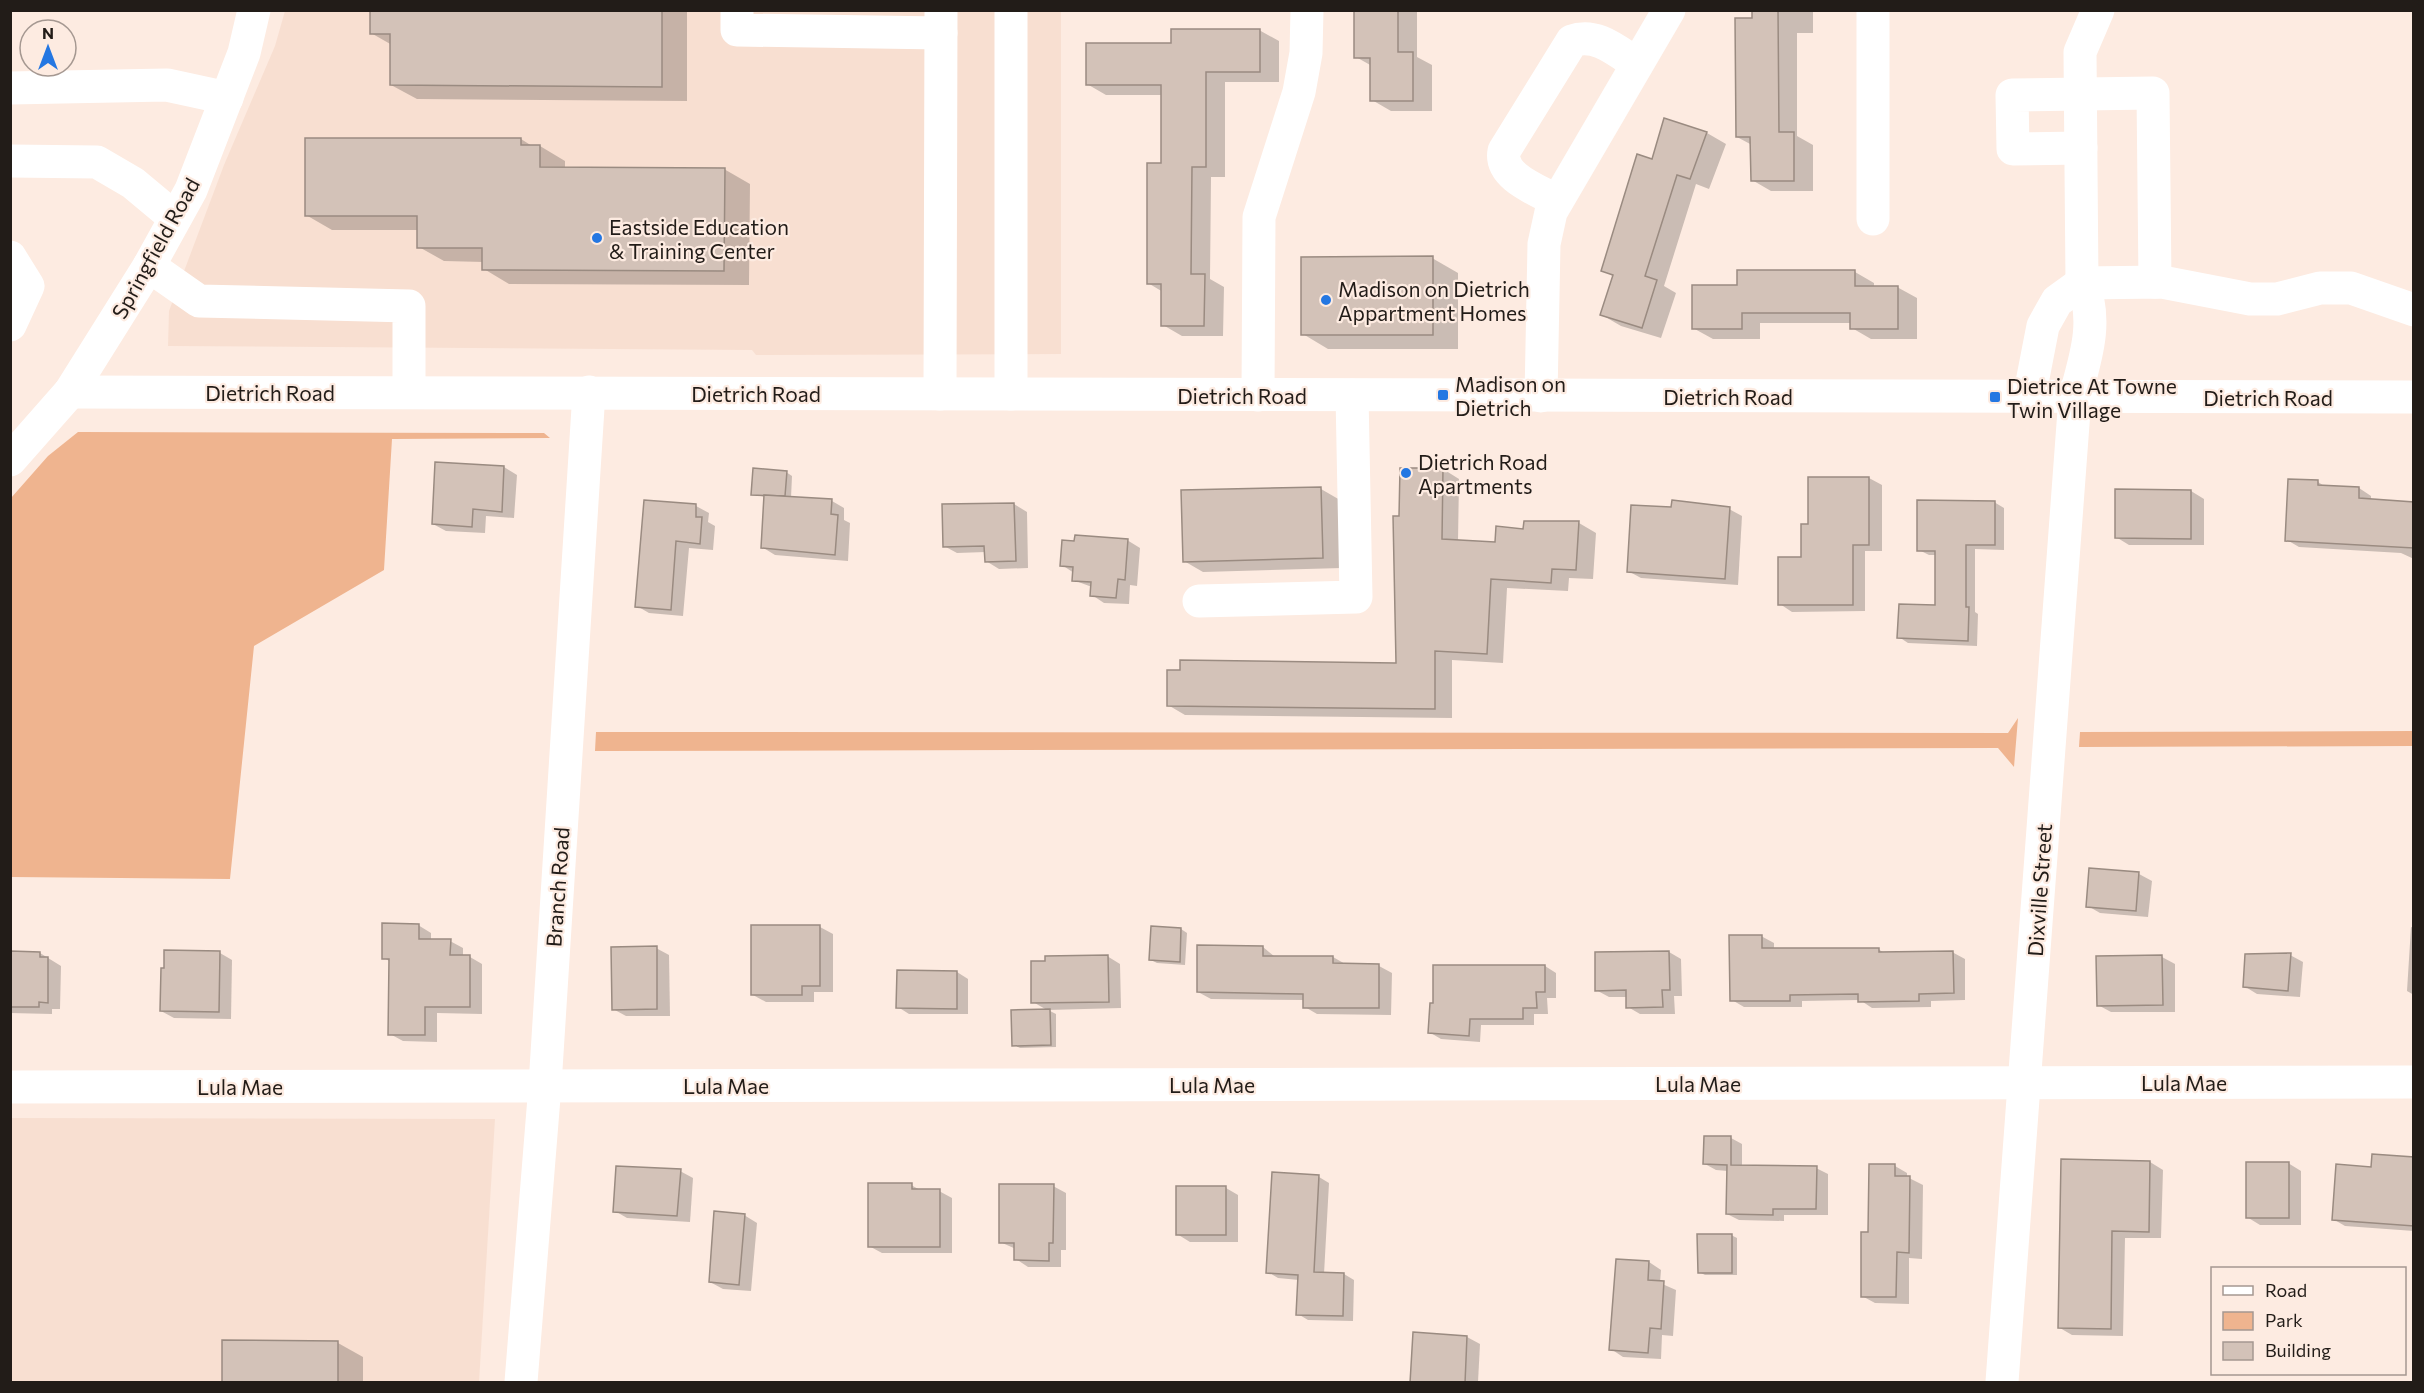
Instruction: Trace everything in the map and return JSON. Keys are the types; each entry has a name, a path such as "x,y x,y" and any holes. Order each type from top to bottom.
{"street":[{"name":"Springfield Road","path":"10,460 70,392 149,266 176,218 191,190 244,53 254,10"},
{"path":"737,10 737,30 941,22 940,394"},
{"path":"1011,10 1011,394"},
{"path":"1258,395 1259,217 1299,92 1306,53 1307,10"},
{"path":"1541,396 1544,244 1551,212 1669,10"},
{"path":"1873,10 1873,219"},
{"name":"Dixville Street","path":"2002,1383 2075,397 2089,347 2089,299 2082,283 2080,52 2091,13"},
{"path":"1557,201 1508,172 1502,160 1504,151 1572,40 1583,36 1594,38 1637,64"},
{"path":"10,88 167,85 227,98"},
{"path":"2081,148 2013,149 2012,95 2153,93 2155,282"},
{"path":"10,161 97,162 133,183 176,218"},
{"path":"10,256 28,286 10,325"},
{"path":"149,266 199,301 409,306 409,392"},
{"path":"2029,398 2043,326 2057,301 2082,283 2155,282 2250,299 2277,299 2320,288 2351,288 2414,310"},
{"name":"Dietrich Road","path":"70,392 2414,398"},
{"name":"Branch Road","path":"521,1383 545,1085 589,392"},
{"path":"1199,601 1356,597 1352,395"},
{"name":"Lula Mae","path":"10,1087 2414,1082"}],"shaded area":[{"name":"Eastside Education & Training Center","path":"285,11 1061,11 1061,354 756,355 752,350 168,346 169,311 224,165 275,46"},
{"path":"11,1118 495,1119 479,1382 11,1382"}],"green space":[{"path":"78,432 544,433 550,438 392,439 384,570 254,646 230,879 11,877 11,498 48,456"},
{"path":"2018,718 2014,767 1998,748 595,751 596,732 2008,733"},
{"path":"2414,731 2413,746 2079,747 2080,732"}],"building":[{"path":"370,10 662,10 662,87 390,85 390,34 370,34"},
{"path":"1354,10 1398,10 1398,52 1413,52 1413,101 1370,101 1370,58 1354,58"},
{"path":"1752,10 1778,10 1779,132 1794,132 1794,181 1751,181 1750,137 1736,137 1735,18 1752,18"},
{"path":"1171,29 1260,29 1260,72 1206,72 1206,167 1192,167 1191,274 1205,274 1204,326 1161,326 1161,284 1147,284 1147,163 1161,163 1161,85 1086,85 1086,43 1171,43"},
{"path":"1664,118 1707,132 1690,179 1677,175 1645,276 1657,280 1642,328 1600,315 1613,275 1601,271 1637,154 1652,159"},
{"path":"305,138 521,138 521,145 540,145 540,167 725,168 724,271 482,270 482,248 417,248 417,216 305,216"},
{"path":"1433,256 1433,335 1301,335 1301,257"},
{"path":"1737,270 1855,270 1855,286 1898,286 1898,329 1850,329 1850,313 1742,313 1742,329 1692,329 1692,285 1737,285"},
{"path":"435,462 504,466 502,512 473,509 472,527 432,524"},
{"path":"753,468 787,471 785,496 751,495"},
{"path":"1400,468 1443,468 1442,539 1495,542 1496,526 1523,529 1524,521 1579,521 1576,570 1552,569 1551,583 1491,579 1487,654 1435,651 1435,709 1167,706 1167,670 1180,670 1180,660 1396,663 1393,516 1399,516"},
{"path":"1808,477 1869,477 1869,545 1853,545 1853,605 1778,605 1778,557 1801,557 1801,524 1808,524"},
{"path":"2288,479 2318,480 2318,485 2359,487 2359,498 2414,502 2414,548 2285,541"},
{"path":"1321,487 1323,558 1183,562 1181,490"},
{"path":"2115,489 2191,490 2191,539 2115,538"},
{"path":"764,495 832,499 831,514 838,515 835,555 761,548"},
{"path":"644,500 696,504 696,517 702,517 700,544 676,541 671,610 635,607"},
{"path":"1672,500 1730,507 1725,579 1627,572 1631,505 1671,507"},
{"path":"1917,500 1995,501 1995,545 1966,545 1968,641 1897,638 1899,604 1935,605 1935,551 1917,551"},
{"path":"1014,503 1016,561 985,562 984,546 943,547 942,504"},
{"path":"1075,535 1128,539 1125,580 1118,579 1116,598 1090,596 1091,582 1072,581 1073,567 1060,566 1062,540 1074,541"},
{"path":"2089,868 2139,872 2136,911 2086,907"},
{"path":"382,923 419,924 419,939 451,939 450,955 470,955 470,1007 425,1007 425,1035 388,1035 389,959 382,959"},
{"path":"751,925 820,925 820,986 802,986 802,995 751,995"},
{"path":"1151,926 1181,928 1180,962 1149,960"},
{"path":"1729,935 1762,935 1762,948 1879,948 1879,952 1953,951 1954,993 1919,994 1919,1001 1858,1002 1858,994 1790,995 1790,1001 1730,1001"},
{"path":"1197,945 1263,946 1263,956 1333,956 1333,963 1379,964 1379,1008 1303,1008 1303,994 1197,992"},
{"path":"657,946 657,1009 612,1010 611,947"},
{"path":"164,950 220,951 219,1012 160,1011 161,968 164,968"},
{"path":"10,951 40,952 40,957 48,957 48,1003 39,1002 39,1007 10,1007"},
{"path":"1669,951 1670,990 1662,990 1663,1007 1626,1008 1626,990 1595,991 1595,952"},
{"path":"2291,953 2288,991 2243,987 2245,954"},
{"path":"1108,955 1109,1002 1031,1003 1031,961 1045,961 1045,956"},
{"path":"2162,955 2163,1005 2097,1006 2096,956"},
{"path":"1433,965 1545,965 1545,992 1536,992 1537,1008 1523,1008 1523,1019 1470,1019 1469,1036 1428,1033 1430,1003 1433,1003"},
{"path":"897,970 957,971 957,1009 896,1008"},
{"path":"1050,1009 1051,1045 1012,1046 1011,1010"},
{"path":"1704,1136 1731,1136 1731,1165 1817,1166 1816,1209 1773,1209 1773,1215 1726,1214 1727,1165 1703,1164"},
{"path":"2372,1154 2414,1157 2414,1226 2332,1220 2336,1164 2371,1167"},
{"path":"2061,1159 2150,1161 2149,1232 2112,1231 2111,1329 2058,1328"},
{"path":"2246,1162 2289,1162 2289,1218 2246,1218"},
{"path":"1869,1164 1895,1164 1895,1176 1910,1176 1909,1253 1897,1252 1896,1297 1861,1297 1861,1232 1868,1232"},
{"path":"616,1166 681,1169 677,1216 613,1212"},
{"path":"1272,1172 1319,1175 1314,1272 1344,1273 1343,1316 1296,1315 1298,1275 1266,1273"},
{"path":"868,1183 912,1183 912,1189 940,1189 940,1247 868,1247"},
{"path":"999,1184 1054,1184 1053,1243 1049,1243 1049,1261 1014,1260 1014,1243 999,1243"},
{"path":"1176,1186 1226,1186 1226,1235 1176,1235"},
{"path":"714,1211 745,1214 739,1285 709,1282"},
{"path":"1697,1234 1732,1234 1732,1273 1698,1273"},
{"path":"1616,1259 1649,1261 1648,1280 1664,1281 1661,1329 1650,1328 1648,1353 1609,1350"},
{"path":"1413,1332 1467,1336 1465,1383 1410,1383"},
{"path":"222,1340 338,1341 338,1383 222,1383"}],"place":[{"name":"Eastside Education & Training Center","path":"597,238"},
{"name":"Madison on Dietrich Appartment Homes","path":"1326,300"},
{"name":"Madison on Dietrich","path":"1443,395"},
{"name":"Dietrice At Towne Twin Village","path":"1995,397"},
{"name":"Dietrich Road Apartments","path":"1406,473"}]}
